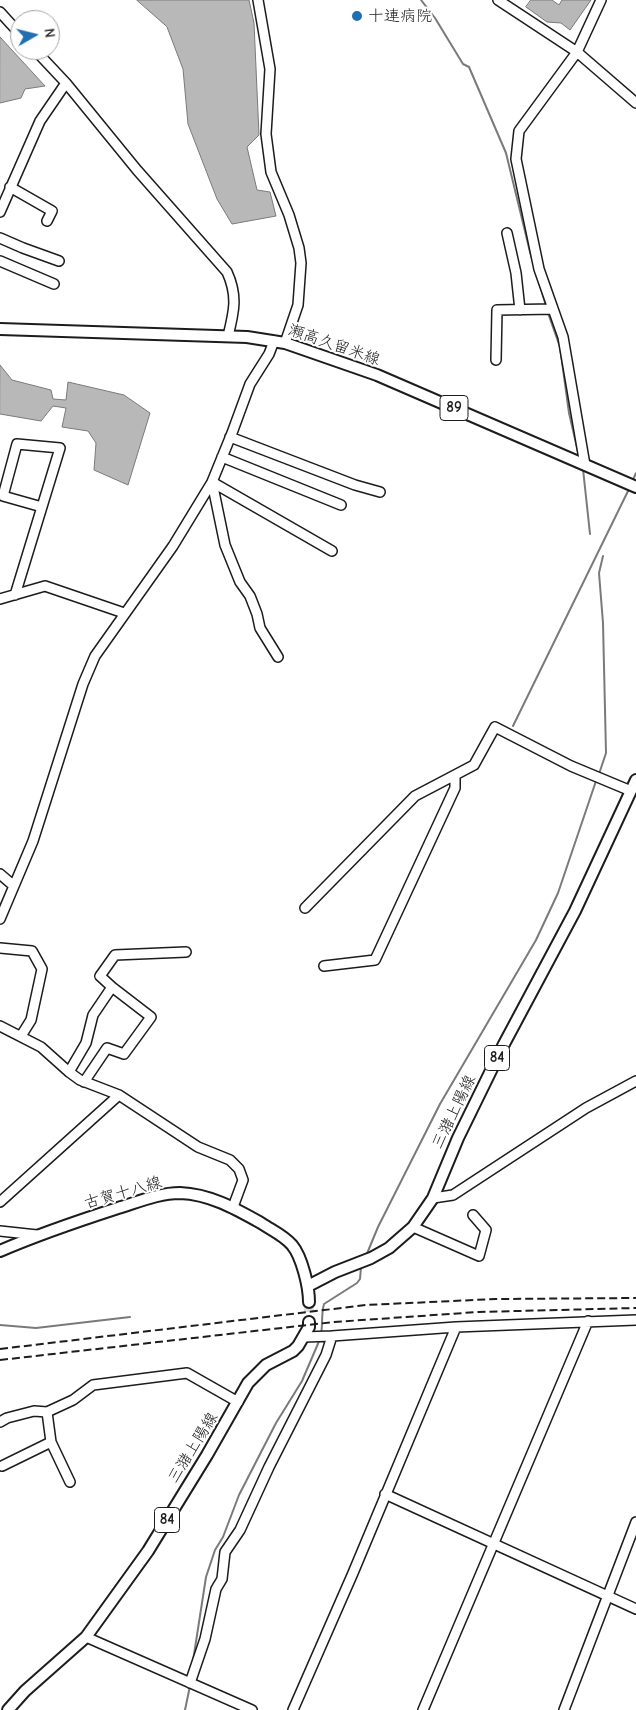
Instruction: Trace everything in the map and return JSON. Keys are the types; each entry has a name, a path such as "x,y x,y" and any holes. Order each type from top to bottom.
{"main road":[{"name":"瀬高久留米線","path":"0,329 228,336 279,342 377,375 629,484"},
{"name":"三潴上陽線","path":"308,1286 330,1274 378,1255 413,1227 433,1198 461,1131 504,1044 575,911 636,780"},
{"name":"古賀十八線","path":"0,1250 37,1235 159,1195 179,1193 209,1198 233,1208 281,1235 293,1246 308,1286"},
{"path":"308,1286 309,1302"},
{"name":"三潴上陽線","path":"8,1710 25,1690 86,1637 148,1551 248,1383 266,1365 293,1351 309,1328 309,1322"}],"street":[{"path":"0,919 33,841 83,684 95,656 173,546 212,482 250,384 279,342 298,305 301,263 299,248 289,215 271,172 266,134 270,69 258,0"},
{"path":"498,0 577,52 636,103"},
{"path":"585,464 563,337 539,269 518,175 516,146 519,131 577,52 601,0"},
{"path":"0,12 10,23"},
{"path":"44,60 227,272 232,282 235,303 228,336"},
{"path":"0,212 40,121 66,84"},
{"path":"10,187 52,211 47,221"},
{"path":"507,233 516,272 520,310"},
{"path":"0,238 59,261"},
{"path":"0,261 54,284"},
{"path":"496,360 497,310 553,309"},
{"path":"230,437 355,485 380,492"},
{"path":"15,595 42,507 60,448 17,444 3,496 42,507"},
{"path":"222,457 341,505"},
{"path":"212,482 332,551"},
{"path":"212,482 225,546 240,582 250,596 260,628 278,657"},
{"path":"0,599 45,586 124,613"},
{"path":"305,908 415,796 474,765 495,727 571,766 631,791"},
{"path":"324,966 375,960 455,788 455,775"},
{"path":"0,874 14,886"},
{"path":"0,948 32,951 42,969 31,1020 22,1036"},
{"path":"84,1082 107,1048 124,1054 151,1016 100,976 114,956 186,952"},
{"path":"69,1072 86,1042 93,1015 112,987"},
{"path":"0,1026 41,1047 69,1072 84,1082 119,1095 198,1147 230,1160 239,1169 243,1180 233,1208"},
{"path":"433,1198 453,1195 586,1108 636,1081"},
{"path":"0,1202 119,1095"},
{"path":"413,1227 480,1256 486,1230 473,1215"},
{"path":"0,1231 37,1235"},
{"path":"304,1337 456,1327 636,1320"},
{"path":"423,1710 588,1321"},
{"path":"293,1710 456,1327"},
{"path":"190,1682 205,1639 216,1589 222,1579 225,1552 240,1530 269,1467 326,1355 332,1336"},
{"path":"0,1422 7,1418 34,1411 47,1412 73,1400 93,1385 178,1373 187,1373 238,1402"},
{"path":"47,1412 51,1442 70,1482"},
{"path":"2,1466 51,1442"},
{"path":"386,1494 636,1609"},
{"path":"564,1710 636,1522"},
{"path":"86,1637 252,1710"}],"shaded area":[{"path":"137,0 249,0 254,23 259,135 247,147 257,190 270,192 276,216 232,224 217,199 188,124 183,69 167,27"},
{"path":"531,0 552,0 559,5 562,0 591,0 570,30 561,23 547,22 526,7"},
{"path":"0,37 10,48 10,60 21,60 45,86 25,89 21,98 0,103"},
{"path":"0,365 12,380 51,390 53,399 66,400 68,382 124,395 150,413 128,485 94,470 96,443 88,431 62,427 66,408 53,406 41,421 0,414"}],"waterway":[{"path":"421,0 435,18 463,64 469,67 506,153 530,252 546,306"},
{"path":"548,313 560,347 569,413 578,452"},
{"path":"583,469 590,534"},
{"path":"632,482 636,473"},
{"path":"513,726 629,489"},
{"path":"599,774 606,753 603,623 599,573 603,556"},
{"path":"366,1256 378,1227 440,1104 536,940 558,893 596,781"},
{"path":"321,1334 324,1304 357,1283 360,1279 361,1267"},
{"path":"0,1325 36,1328 130,1317"},
{"path":"193,1661 206,1577 215,1550 223,1537 239,1495 276,1423 302,1381 320,1339"},
{"path":"185,1710 190,1686"}],"tunnel":[{"path":"309,1302 309,1322"}],"railway":[{"path":"0,1349 366,1305 496,1299 636,1298"},
{"path":"0,1360 334,1322 478,1312 636,1308"}],"place":[{"name":"十連病院","path":"357,16"}]}
